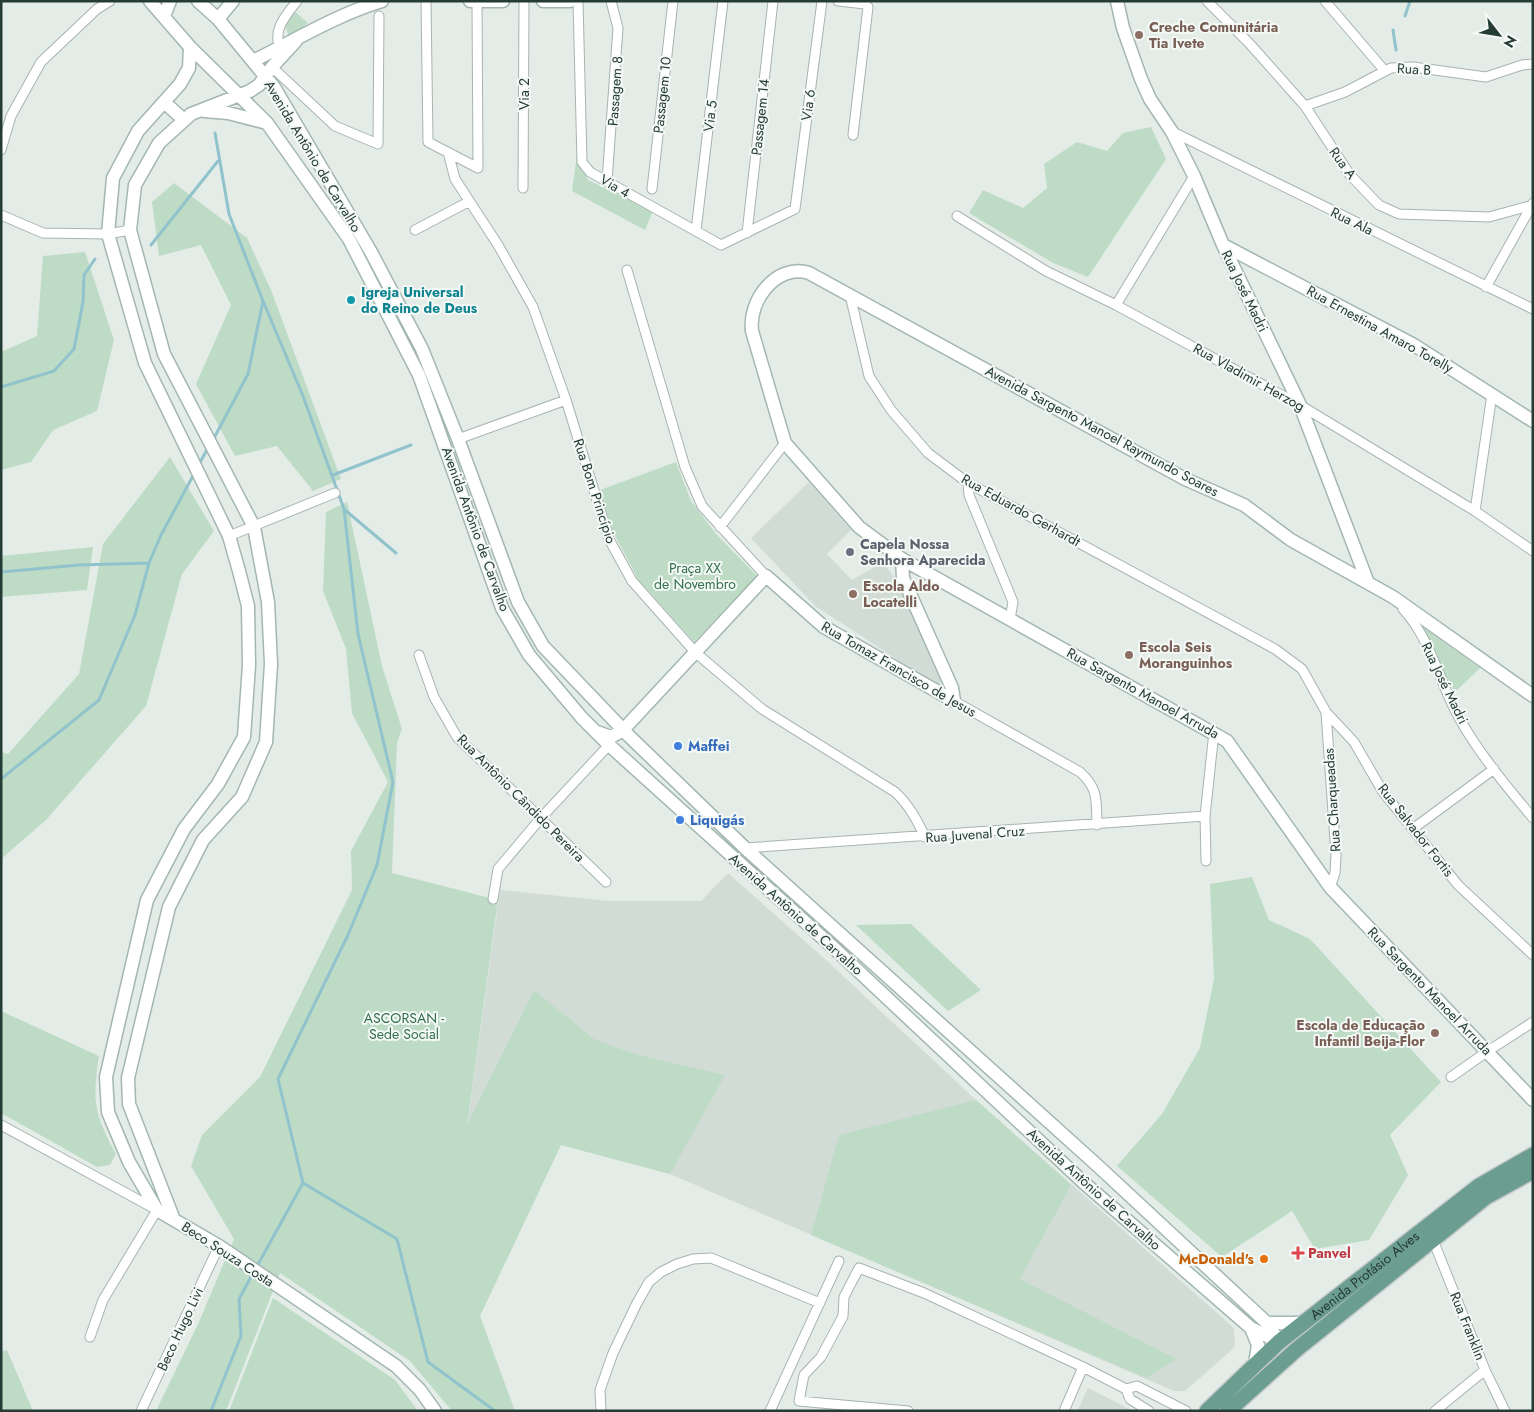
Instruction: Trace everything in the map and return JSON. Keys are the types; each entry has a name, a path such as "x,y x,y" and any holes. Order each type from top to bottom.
{"main road":[{"name":"Avenida Protásio Alves","path":"1207,1411 1255,1364 1304,1323 1479,1186 1533,1155"},
{"name":"Avenida Protásio Alves","path":"1235,1409 1271,1371 1297,1349 1486,1197 1533,1171"},
{"path":"1271,1371 1280,1342 1297,1349"}],"street":[{"path":"1,150 11,116 42,62 97,9 110,1"},
{"name":"Avenida Antônio de Carvalho","path":"150,1 190,47 267,123 349,239 419,375 502,608 529,655 608,745 836,950 1070,1171 1251,1328 1280,1342"},
{"path":"164,16 170,1"},
{"name":"Avenida Antônio de Carvalho","path":"198,1 218,19 253,61 269,72 283,102 371,252 422,350 458,439 521,608 543,646 623,730 745,848 1098,1166 1267,1323 1280,1342"},
{"path":"218,19 233,1"},
{"path":"174,1220 129,1104 128,1078 170,907 203,840 242,797 266,742 271,664 268,602 254,527 164,354 130,230 136,185 159,143 184,120 199,111 250,91 269,72 282,51 280,22 297,1"},
{"path":"239,94 249,84 253,61 282,51 296,41 342,16 382,1"},
{"path":"426,1 428,142 478,168 477,2"},
{"path":"470,1 503,1"},
{"name":"Via 2","path":"524,1 524,188"},
{"path":"543,1 570,1"},
{"name":"Via 4","path":"578,1 580,159 590,172 722,245 794,209"},
{"name":"Passagem 8","path":"607,181 618,28 610,1"},
{"name":"Passagem 10","path":"652,189 673,1"},
{"name":"Via 5","path":"696,231 723,1"},
{"name":"Passagem 14","path":"747,233 773,1"},
{"name":"Via 6","path":"794,209 822,1"},
{"path":"838,1 865,4 868,7 852,135"},
{"name":"Rua José Madri","path":"1117,1 1123,28 1147,92 1172,132 1194,176 1222,245 1300,405 1368,583"},
{"name":"Rua A","path":"1207,1 1249,43 1305,106 1350,175 1379,205 1398,214 1489,216 1533,204"},
{"name":"Rua B","path":"1325,1 1384,70 1414,67 1486,77 1522,65 1533,64"},
{"path":"269,72 335,126 378,144 379,16"},
{"path":"90,1337 103,1300 157,1210 129,1162 108,1112 106,1078 147,900 184,829 218,784 244,737 249,665 248,606 229,536 145,363 108,234 113,178 138,131 180,84 190,68 190,47"},
{"path":"1305,106 1345,92 1384,70"},
{"path":"164,102 184,120"},
{"path":"199,111 228,113 267,123"},
{"name":"Rua Ala","path":"1172,132 1533,309"},
{"name":"Rua Bom Princípio","path":"448,152 455,179 525,290 566,400 609,539 632,581 696,653 762,709 895,792 906,801 917,818 925,837"},
{"path":"1116,305 1194,176"},
{"path":"414,230 468,202"},
{"path":"1486,287 1533,204"},
{"path":"1,215 43,233 108,234 130,230"},
{"name":"Rua Vladimir Herzog","path":"957,216 1046,271 1116,305 1300,405 1475,511 1533,552"},
{"name":"Rua Ernestina Amaro Torelly","path":"1222,245 1414,345 1533,421"},
{"name":"Rua Tomaz Francisco de Jesus","path":"627,270 685,467 697,498 720,527 766,576 824,627 1080,772 1090,781 1095,791 1097,825"},
{"name":"Avenida Sargento Manoel Raymundo Soares","path":"750,319 758,298 783,274 793,271 809,273 1185,478 1244,505 1292,540 1393,597 1533,696"},
{"name":"Rua Eduardo Gerhardt","path":"850,295 869,376 891,410 928,453 968,483 1275,649"},
{"name":"Rua Sargento Manoel Arruda","path":"750,319 786,443 859,526 902,559 1214,732 1227,741 1330,888 1533,1100"},
{"path":"1475,511 1492,394"},
{"path":"458,439 566,400"},
{"path":"720,527 786,443"},
{"path":"968,483 969,495 1013,602 1010,619"},
{"path":"229,536 335,493"},
{"path":"902,559 903,578 952,688 954,701"},
{"path":"593,730 611,736 623,730 766,576"},
{"name":"Rua José Madri","path":"1393,597 1416,623 1455,710 1494,770 1533,818"},
{"name":"Rua Salvador Fortis","path":"1275,649 1302,669 1326,712 1354,742 1383,792 1414,828 1458,885 1533,955"},
{"name":"Rua Antônio Cândido Pereira","path":"419,655 434,698 457,737 540,820 606,882"},
{"path":"249,665 271,664"},
{"name":"Rua Charqueadas","path":"1326,712 1336,855 1335,874 1330,888"},
{"path":"1206,861 1205,816 1214,732"},
{"path":"492,899 498,869 608,745 623,739 641,747"},
{"path":"1414,828 1494,770"},
{"name":"Rua Juvenal Cruz","path":"745,848 925,837 1205,816"},
{"path":"184,829 203,840"},
{"path":"1452,1078 1488,1051 1533,1022"},
{"name":"Beco Souza Costa","path":"1,1125 219,1246 396,1366 420,1390 436,1411"},
{"path":"1070,1171 1085,1154"},
{"path":"1083,1182 1098,1166"},
{"name":"Rua Franklin","path":"1433,1240 1485,1370 1505,1411"},
{"name":"Beco Hugo Livi","path":"141,1411 219,1246"},
{"path":"601,1411 600,1390 637,1303 649,1282 661,1272 677,1264 694,1259 711,1258 820,1303"},
{"path":"770,1411 839,1261"},
{"path":"908,1411 799,1400 804,1375 822,1356 843,1316 844,1297 859,1268 924,1293 1083,1367 1126,1389 1130,1399 1149,1411"},
{"path":"1267,1323 1304,1323"},
{"path":"1251,1328 1258,1345 1255,1364"},
{"path":"1064,1411 1083,1367"},
{"path":"1434,1411 1485,1370"},
{"path":"1126,1389 1138,1386 1171,1408 1186,1411"}],"shaded area":[{"name":"Escola Aldo Locatelli","path":"809,482 851,530 827,554 852,580 883,562 897,581 942,680 938,686 815,606 751,538"},
{"path":"728,873 826,960 976,1100 1234,1328 1235,1347 1185,1391 1174,1391 670,1174 561,1145 467,1127 500,890 609,901 701,901"},
{"path":"1088,1388 1133,1411 1077,1411"}],"green space":[{"path":"293,10 308,23 289,37 284,21"},
{"path":"1151,127 1166,159 1088,277 1053,263 969,213 983,190 1023,208 1047,188 1044,164 1077,142 1107,151 1123,133"},
{"path":"577,154 588,180 653,211 645,230 572,191"},
{"path":"174,183 247,238 271,290 341,479 313,491 277,446 235,456 196,384 231,305 201,245 159,256 152,202"},
{"path":"85,252 114,340 97,411 53,430 31,462 1,470 1,352 37,336 43,256"},
{"path":"170,457 214,531 182,574 146,706 46,820 1,859 1,752 8,754 79,674 103,544"},
{"name":"Praça XX de Novembro","path":"676,462 691,501 716,534 757,576 694,642 638,579 611,528 600,490"},
{"name":"ASCORSAN - Sede Social","path":"347,502 382,666 402,729 397,743 392,873 498,900 467,1125 534,990 594,1039 638,1055 725,1075 670,1174 561,1145 480,1316 515,1411 452,1411 410,1361 280,1273 226,1411 156,1411 199,1322 234,1239 191,1166 202,1135 260,1077 352,890 351,851 388,782 352,713 346,649 323,591 326,512"},
{"path":"93,547 87,590 1,597 1,556"},
{"path":"1417,623 1480,668 1455,692"},
{"path":"1252,877 1269,920 1310,939 1441,1082 1390,1135 1408,1175 1369,1240 1315,1249 1292,1211 1222,1257 1117,1166 1162,1114 1200,1048 1214,979 1210,884"},
{"path":"911,924 981,990 948,1011 856,925"},
{"path":"1,1011 99,1056 96,1085 97,1107 103,1128 116,1154 110,1165 97,1167 1,1113"},
{"path":"976,1100 1071,1185 1020,1279 1176,1359 1147,1378 811,1235 839,1135"},
{"path":"273,1298 395,1380 418,1411 229,1411"},
{"path":"7,1350 33,1411 1,1411 1,1352"}],"waterway":[{"path":"1405,16 1410,1"},
{"path":"1393,30 1396,50"},
{"path":"213,440 248,374 263,301 229,214 215,133"},
{"path":"151,245 218,161"},
{"path":"1,387 54,371 74,349 83,302 84,275 95,259"},
{"path":"256,1268 303,1183 278,1079 348,935 377,865 393,782 358,634 344,509 303,396 263,301"},
{"path":"333,475 411,445"},
{"path":"199,464 208,448"},
{"path":"1,779 99,700 135,615 149,563 161,535 194,474"},
{"path":"345,510 396,553"},
{"path":"1,572 79,565 149,563"},
{"path":"303,1183 397,1239 428,1362 495,1411"},
{"path":"211,1411 241,1336 239,1299 253,1273"}],"place":[{"name":"Creche Comunitária Tia Ivete","path":"1139,35"},
{"name":"Igreja Universal do Reino de Deus","path":"351,300"},
{"name":"Capela Nossa Senhora Aparecida","path":"850,552"},
{"name":"Escola Aldo Locatelli","path":"853,594"},
{"name":"Escola Seis Moranguinhos","path":"1129,655"},
{"name":"Maffei","path":"678,746"},
{"name":"Liquigás","path":"680,820"},
{"name":"Escola de Educação Infantil Beija-Flor","path":"1435,1033"},
{"name":"Panvel","path":"1298,1253"},
{"name":"McDonald's","path":"1264,1259"}]}
